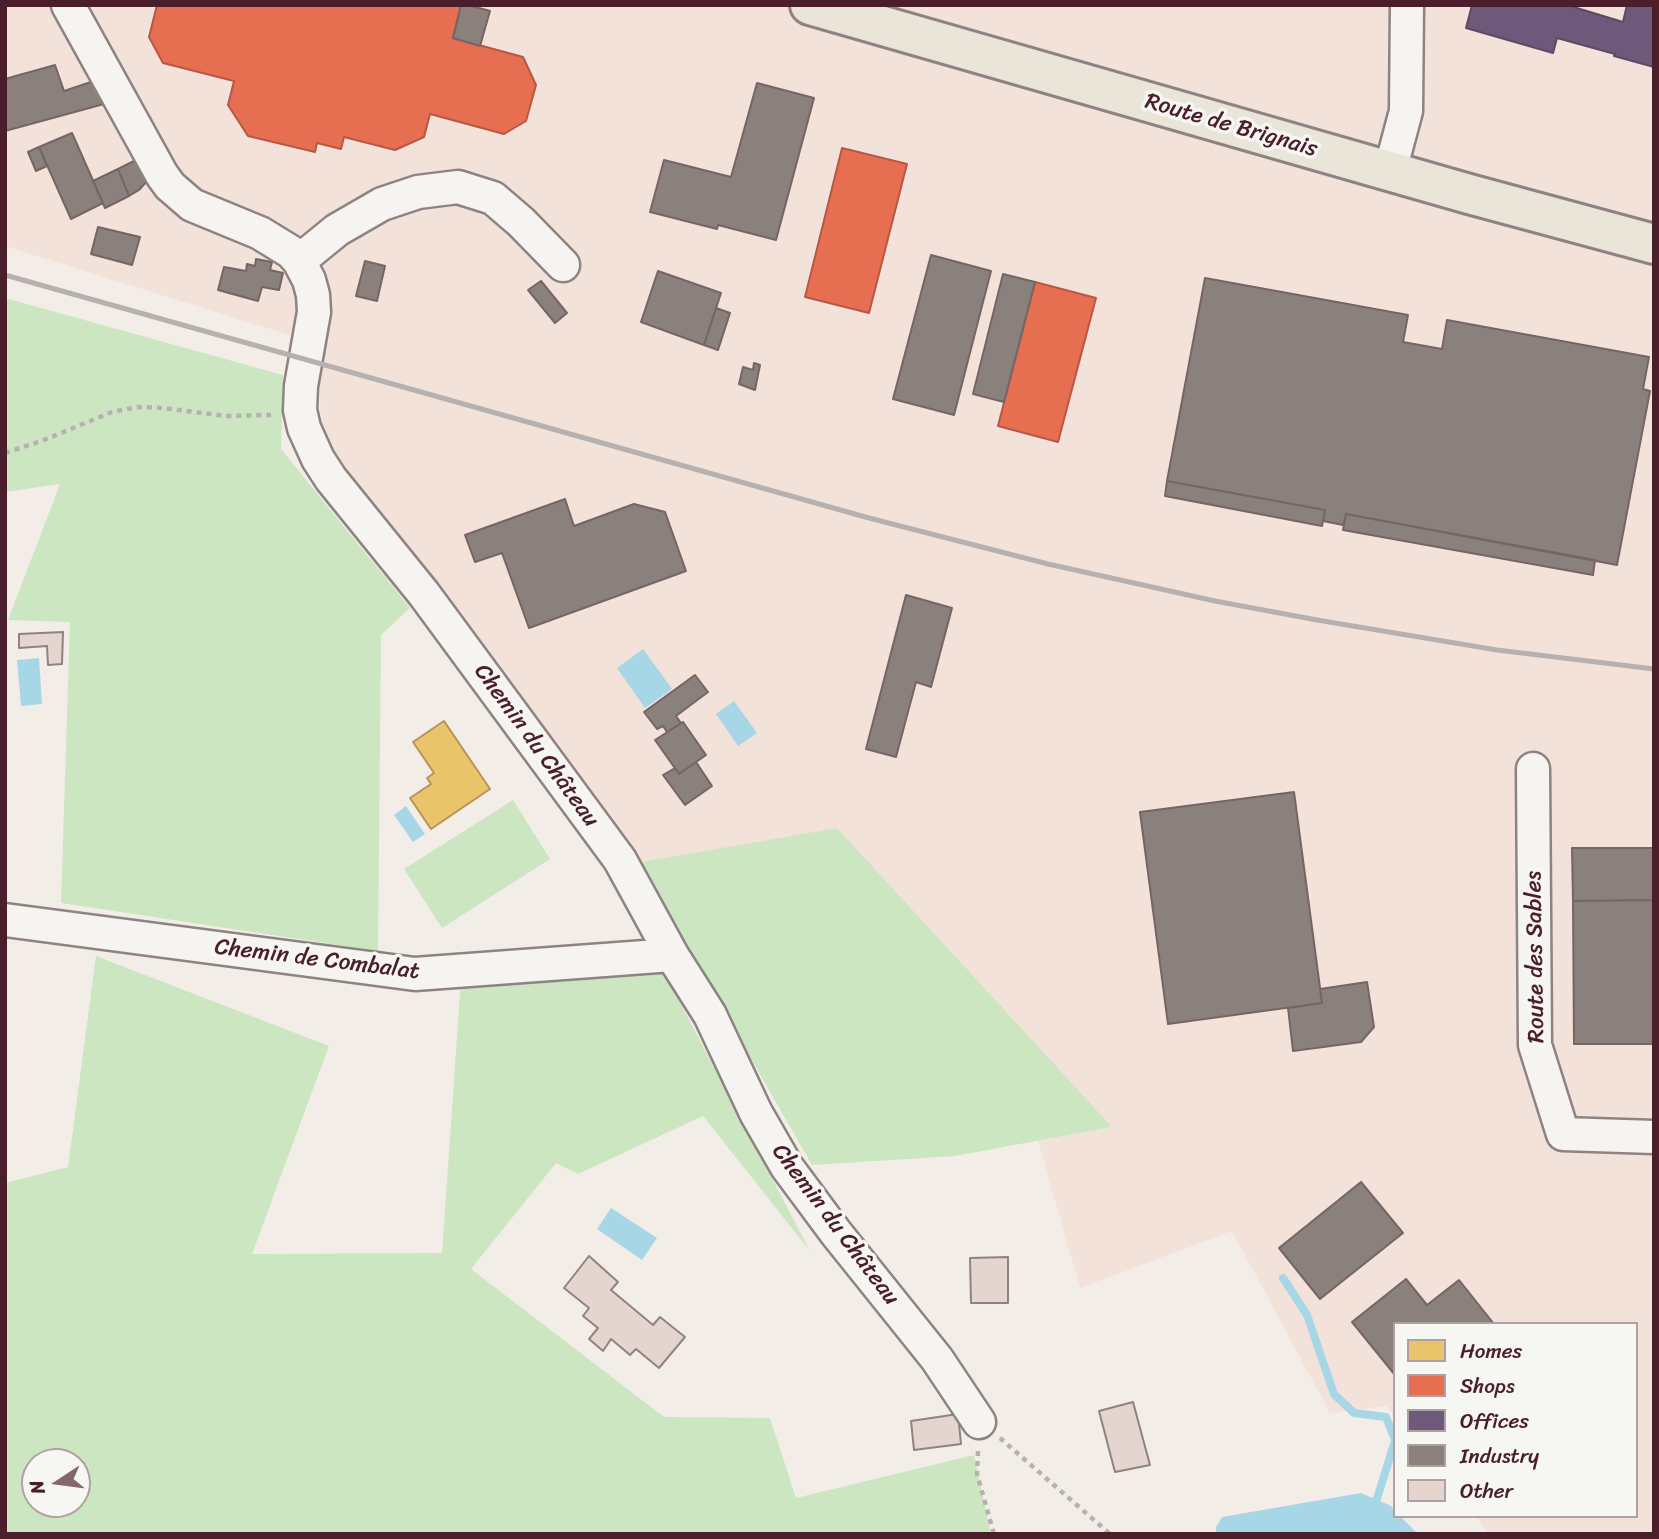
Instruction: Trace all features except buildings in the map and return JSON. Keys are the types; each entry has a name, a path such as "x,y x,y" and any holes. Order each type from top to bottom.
{"main road":[{"name":"Route de Brignais","path":"810,5 1654,244"}],"street":[{"name":"Chemin du Château","path":"68,5 170,186 192,205 260,233 291,252 299,261 309,280 314,312 301,386 300,410 304,428 324,469 424,594 620,860 672,955 710,1014 756,1114 787,1167 937,1359 979,1422"},
{"path":"1390,171 1406,111 1407,5"},
{"path":"299,261 337,230 382,204 418,192 458,187 493,198 563,265"},
{"name":"Route des Sables","path":"1533,769 1535,1045 1563,1134 1654,1137"},
{"name":"Chemin de Combalat","path":"5,920 415,974 672,955"}],"path":[{"path":"5,453 112,412 138,407 227,416 265,416 300,410"},
{"path":"979,1422 977,1474 994,1534"},
{"path":"979,1422 1013,1447 1110,1534"}],"shaded area":[{"path":"5,5 1654,5 1654,1534 1489,1534 1477,1518 1638,1518 1638,1322 1393,1322 1393,1414 1386,1406 1330,1413 1232,1231 1080,1288 1038,1141 1112,1127 635,863 322,446 318,344 5,246"}],"green space":[{"path":"5,298 283,375 281,449 410,608 381,635 378,951 61,903 70,622 8,620 60,484 5,492"},
{"path":"513,800 550,859 442,928 404,869"},
{"path":"837,828 1112,1127 955,1156 812,1165 688,949 635,863"},
{"path":"96,956 329,1046 252,1254 442,1253 461,979 660,964 810,1251 703,1116 578,1174 556,1163 471,1269 664,1417 770,1418 796,1498 974,1455 991,1534 5,1534 5,1183 68,1167"}],"water":[{"path":"643,649 672,689 645,708 617,668"},
{"path":"39,658 42,704 21,706 17,660"},
{"path":"734,701 757,733 738,746 716,714"},
{"path":"406,806 425,834 413,842 394,815"},
{"path":"611,1208 657,1238 642,1260 597,1229"},
{"path":"1361,1493 1391,1506 1393,1518 1402,1518 1418,1534 1216,1534 1216,1527 1222,1517"}],"waterway":[{"path":"1283,1278 1307,1315 1334,1394 1354,1413 1386,1417 1393,1435"},
{"path":"1374,1508 1393,1447"}],"railway":[{"path":"5,275 869,518 1048,564 1215,601 1317,620 1497,650 1654,669"}]}
